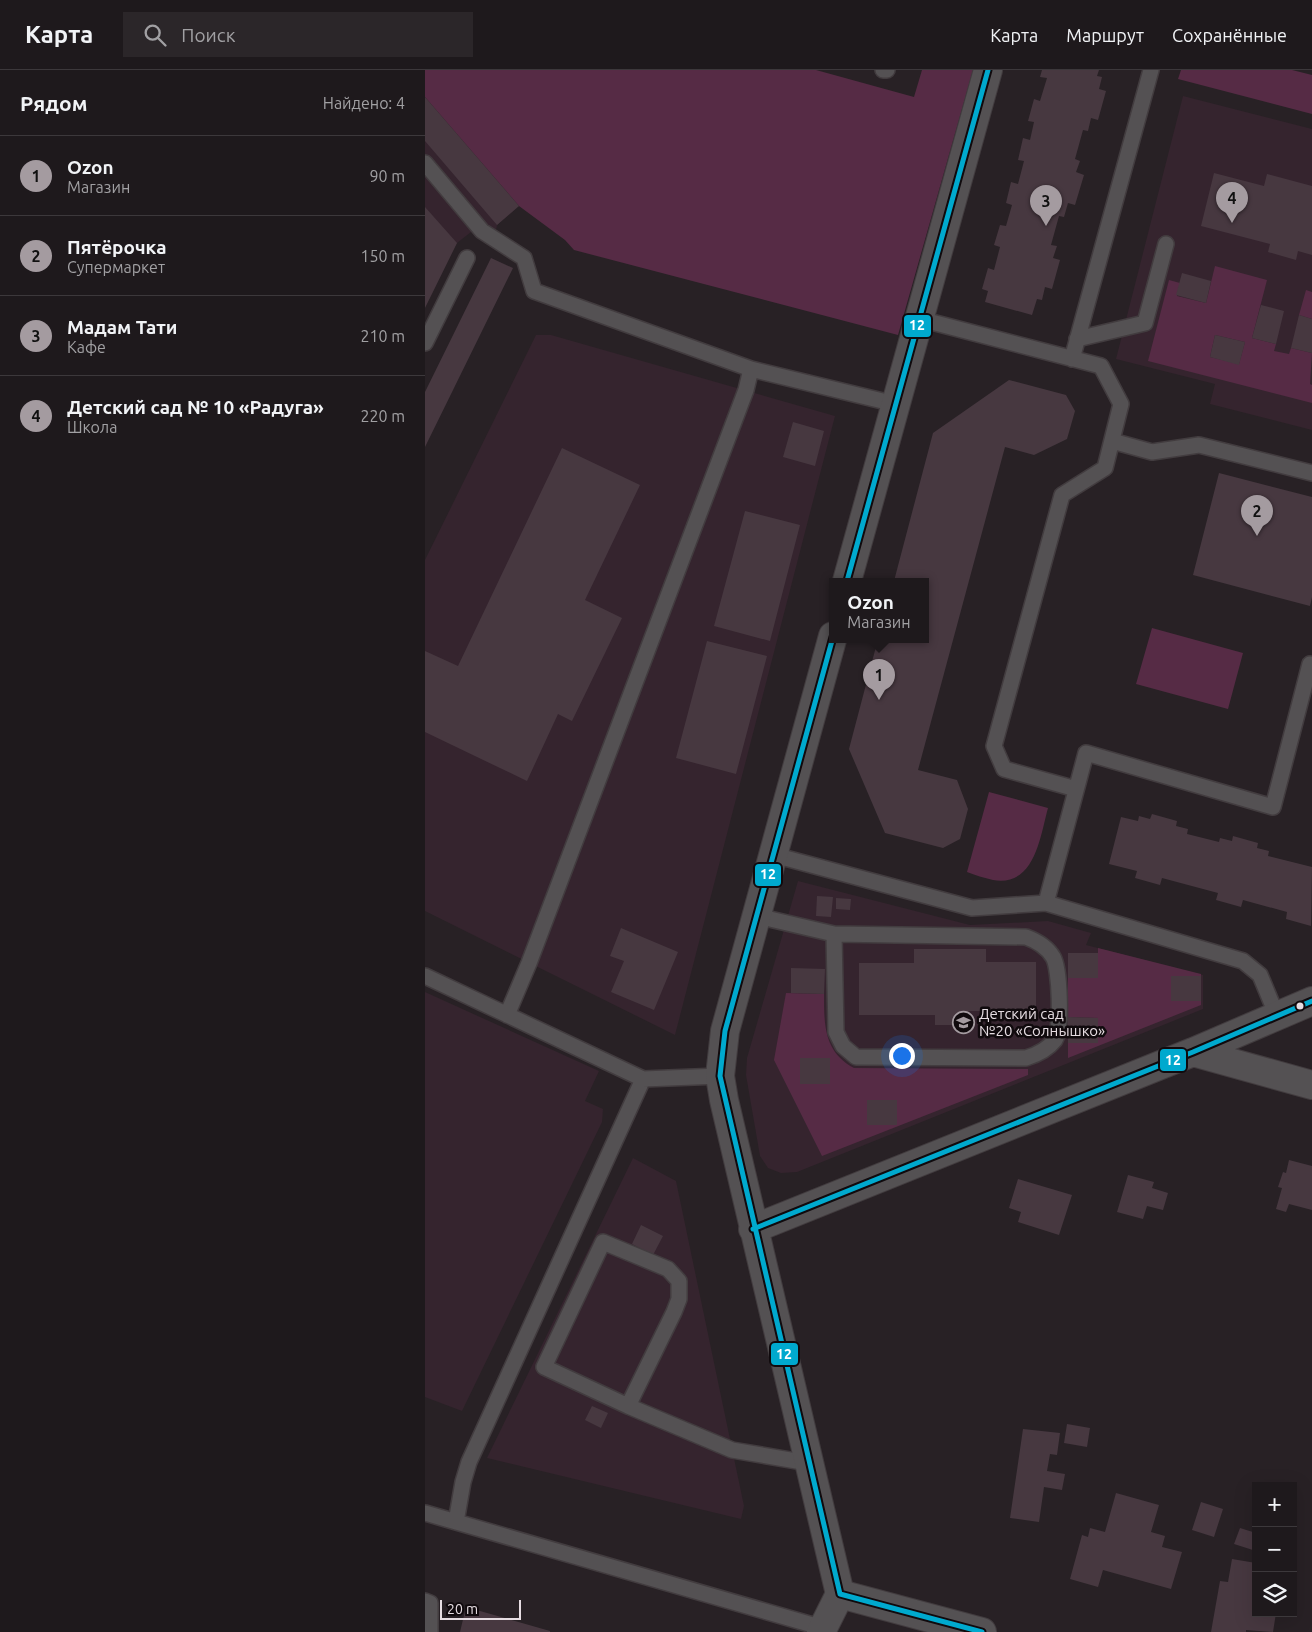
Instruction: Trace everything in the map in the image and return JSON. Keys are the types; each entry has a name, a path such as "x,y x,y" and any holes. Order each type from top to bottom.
{"street":[{"path":"848,578 988,70"},
{"path":"822,1630 840,1594 753,1228 720,1076 725,1031 831,643"},
{"path":"753,1228 1193,1052 1312,1001"},
{"path":"1193,1052 1312,1085"},
{"path":"840,1594 982,1632"}],"lane":[{"path":"1072,359 1151,70"},
{"path":"425,163 482,231 524,258 534,291 751,369 895,404"},
{"path":"1077,339 1145,323 1167,244"},
{"path":"425,344 467,258"},
{"path":"920,319 1101,366 1121,404 1105,468 1062,495 994,746 1005,769 1077,789"},
{"path":"507,1015 533,954 732,427 751,369"},
{"path":"1112,441 1152,452 1199,445 1312,473"},
{"path":"1046,903 1086,753 1273,807 1310,664"},
{"path":"774,855 972,908 1046,903 1243,960 1260,975 1277,1016"},
{"path":"757,916 834,934 1026,937 1035,940 1053,956 1058,969 1058,1034 1047,1047 1026,1058 856,1057 843,1046 836,1032 834,934"},
{"path":"425,976 643,1079 720,1076"},
{"path":"456,1522 463,1482 469,1462 643,1079"},
{"path":"627,1406 679,1298 679,1281 668,1270 603,1242 544,1367 627,1406 732,1450 808,1462"},
{"path":"425,1513 822,1630"},
{"path":"425,1601 430,1603 430,1632"}],"shaded area":[{"path":"425,70 816,70 914,97 922,70 973,70 898,335 574,250 565,240 519,206 425,97"},
{"path":"1181,70 1292,70 1312,75 1312,114 1178,79"},
{"path":"1183,96 1312,129 1312,430 1210,404 1215,384 1116,359"},
{"path":"425,97 519,206 497,225 496,230 471,232 457,243 436,278 425,264"},
{"path":"1215,266 1267,280 1252,338 1276,344 1274,351 1289,354 1291,348 1312,353 1310,384 1312,385 1312,403 1148,361 1169,280 1180,283 1177,296 1206,303","holes":["1215,335 1245,342 1239,364 1210,357"]},
{"path":"1306,290 1312,292 1312,319 1299,315"},
{"path":"536,335 551,335 835,416 675,1035 425,911 425,560"},
{"path":"1152,628 1243,653 1228,709 1136,684"},
{"path":"989,792 1048,808 1033,858 1027,868 1018,876 1007,880 993,880 967,872"},
{"name":"Детский сад №20 «Солнышко»","path":"798,881 970,925 1048,921 1091,933 1086,945 1203,975 1203,1009 797,1172 781,1173 768,1168 760,1156 746,1075 747,1058"},
{"path":"1098,948 1201,974 1201,976 1171,977 1171,1001 1201,1001 1201,1005 1068,1058 1068,1043 1098,1042 1098,1018 1068,1017 1068,978 1098,978"},
{"path":"425,992 599,1071 585,1101 603,1109 602,1122 462,1411 425,1397"},
{"path":"786,993 824,994 824,1016 831,1046 844,1061 854,1068 1028,1069 1028,1075 822,1156 774,1060","holes":["897,1100 897,1125 867,1125"]},
{"path":"633,1158 676,1181 744,1506 741,1519 487,1458"}],"building":[{"path":"1042,70 1099,70 1097,76 1102,77 1099,89 1106,91 1098,120 1091,118 1088,131 1083,130 1075,159 1080,161 1076,172 1084,175 1075,205 1068,203 1064,217 1059,216 1051,245 1057,246 1053,258 1060,260 1052,289 1045,287 1042,300 1037,299 1032,315 985,302 988,291 982,289 988,268 994,270 1000,247 994,245 1000,225 1006,226 1012,205 1006,203 1011,182 1018,184 1024,161 1018,160 1023,138 1030,140 1034,122 1028,121 1034,99 1040,101 1047,78 1040,77"},
{"path":"425,97 519,206 497,225 425,141"},
{"path":"1214,173 1264,186 1267,174 1312,186 1312,255 1298,251 1296,260 1268,252 1270,244 1201,226"},
{"path":"425,207 457,243 425,308"},
{"path":"491,258 513,268 425,447 425,392"},
{"path":"1182,273 1211,281 1206,303 1176,295"},
{"path":"1261,305 1284,311 1276,344 1252,338"},
{"path":"1299,315 1312,319 1312,353 1291,348"},
{"path":"1215,335 1245,342 1239,365 1210,357"},
{"path":"1009,380 1066,395 1075,411 1067,439 1034,455 1005,447 918,770 957,780 968,809 960,839 943,848 885,833 849,749 877,643 929,643 929,578 895,578 933,433"},
{"path":"793,422 824,431 815,466 783,457"},
{"path":"562,448 640,485 585,600 622,618 572,721 558,714 527,781 425,732 425,651 458,666"},
{"path":"1219,473 1312,497 1312,597 1310,606 1193,575"},
{"path":"745,511 800,525 770,641 714,626"},
{"path":"707,641 767,656 736,774 676,758"},
{"path":"1152,814 1177,821 1176,826 1188,829 1187,834 1219,842 1220,838 1232,841 1233,836 1258,843 1257,848 1269,851 1268,856 1312,867 1311,926 1286,919 1287,912 1243,900 1241,907 1216,900 1218,893 1162,878 1160,885 1135,878 1137,871 1109,864 1121,817 1138,821 1139,816 1150,819"},
{"path":"817,896 833,897 831,917 816,916"},
{"path":"836,898 851,899 850,910 836,909"},
{"path":"621,928 678,952 654,1010 611,992 624,961 610,956"},
{"path":"914,949 986,949 986,962 1036,962 1036,1011 960,1011 960,1025 935,1025 935,1015 859,1015 859,963 914,963"},
{"path":"1068,953 1098,953 1098,978 1068,978"},
{"path":"791,968 825,969 824,994 791,993"},
{"path":"1171,976 1201,976 1201,1001 1171,1001"},
{"path":"1068,1017 1098,1018 1098,1043 1068,1043"},
{"path":"800,1058 830,1058 830,1084 800,1084"},
{"path":"867,1100 897,1100 897,1125 867,1125"},
{"path":"1289,1160 1312,1166 1312,1210 1289,1204 1286,1212 1276,1209 1282,1188 1278,1187 1283,1172 1286,1173"},
{"path":"1128,1175 1154,1182 1152,1188 1168,1193 1163,1210 1147,1206 1143,1219 1117,1212"},
{"path":"1018,1179 1072,1195 1059,1235 1018,1222 1021,1212 1009,1208"},
{"path":"641,1225 663,1236 653,1255 632,1244"},
{"path":"592,1406 608,1413 601,1428 585,1420"},
{"path":"1067,1424 1090,1428 1087,1447 1064,1443"},
{"path":"1023,1429 1060,1433 1057,1455 1050,1454 1047,1471 1065,1474 1062,1490 1044,1487 1039,1522 1010,1518"},
{"path":"1116,1493 1159,1505 1151,1532 1165,1536 1162,1547 1182,1552 1171,1589 1103,1570 1098,1587 1070,1579 1082,1535 1088,1537 1090,1528 1105,1532"},
{"path":"1201,1502 1223,1509 1214,1537 1192,1530"},
{"path":"1240,1528 1252,1532 1252,1550 1234,1544"},
{"path":"1232,1559 1252,1562 1252,1617 1275,1617 1273,1632 1246,1630 1246,1632 1211,1632 1220,1581 1228,1582"},
{"path":"466,1607 550,1631 550,1632 460,1632"}],"transit line":[{"name":"12","path":"848,578 988,70"},
{"name":"12","path":"831,643 725,1031 720,1076 840,1594"},
{"name":"12","path":"753,1229 1193,1052 1312,1001"},
{"name":"12","path":"840,1594 982,1632"}],"place":[{"name":"Детский сад № 10 «Радуга»","path":"1232,223"},
{"name":"Мадам Тати","path":"1046,226"},
{"name":"Пятёрочка","path":"1257,536"},
{"name":"Ozon","path":"879,700"},
{"name":"Детский сад №20 «Солнышко»","path":"963,1023"}]}
